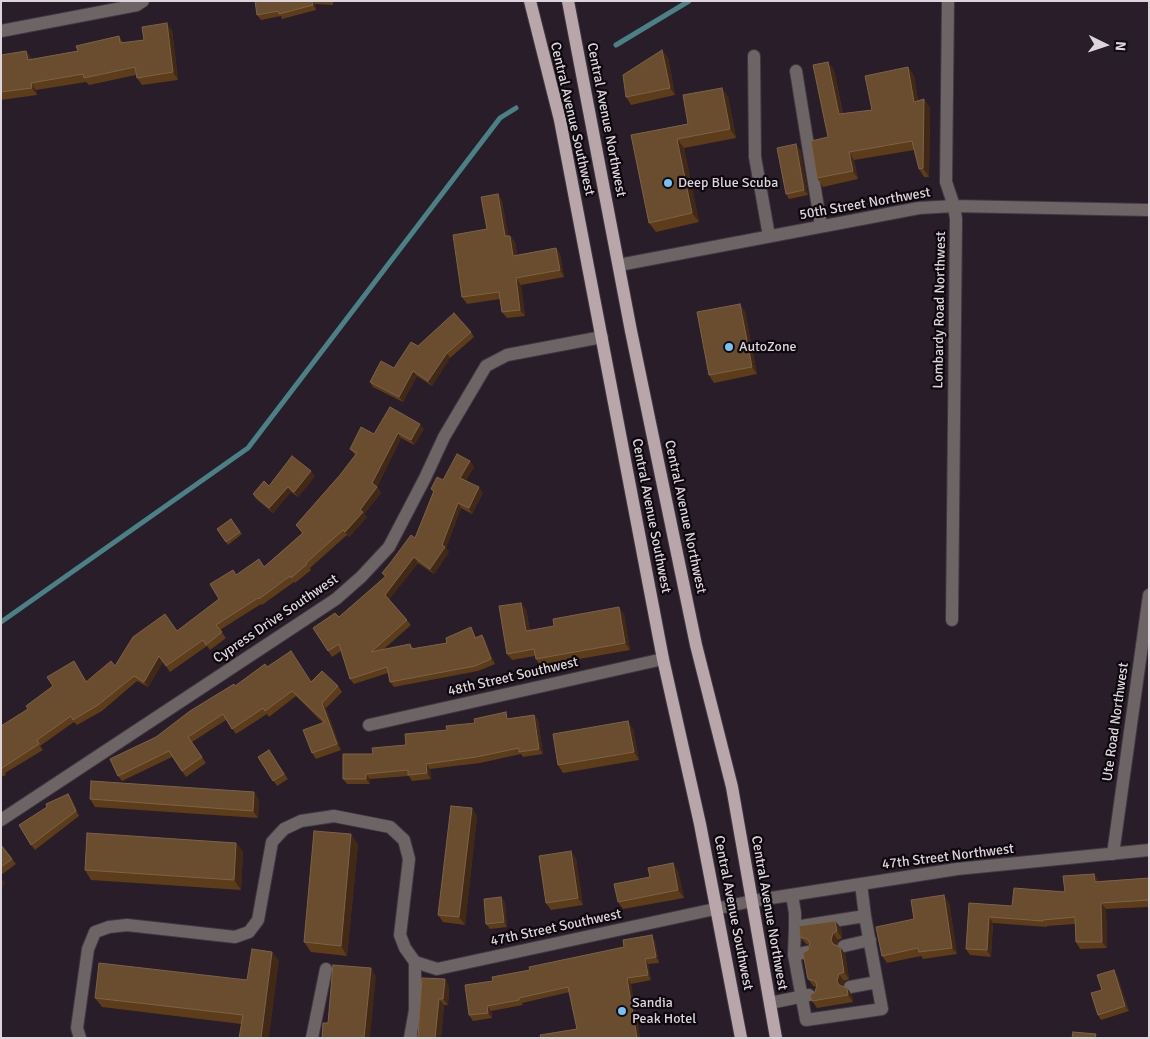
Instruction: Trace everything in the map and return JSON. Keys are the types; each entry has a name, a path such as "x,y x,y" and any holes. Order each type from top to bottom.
{"main road":[{"name":"Central Avenue Southwest","path":"530,1 560,120 663,659 717,908 742,1038"},
{"name":"Central Avenue Northwest","path":"568,1 633,341 696,646 732,787 776,1038"}],"street":[{"path":"1,31 138,5 143,1"},
{"name":"Lombardy Road Northwest","path":"948,1 946,182 956,219 952,620"},
{"path":"754,56 755,157 768,236"},
{"path":"796,71 821,226"},
{"name":"50th Street Northwest","path":"619,265 919,208 954,206 1149,210"},
{"name":"Cypress Drive Southwest","path":"1,820 336,599 361,578 389,546 425,478 444,437 486,366 507,355 602,337"},
{"name":"Ute Road Northwest","path":"1113,854 1149,595"},
{"name":"48th Street Southwest","path":"369,725 663,659"},
{"path":"80,1038 77,1028 88,949 95,932 109,927 127,925 234,937 249,932 258,920 272,842 284,829 301,822 334,816 390,827 404,840 409,859 400,935 405,948 415,962 415,1010 410,1038"},
{"name":"47th Street Northwest","path":"752,901 957,870 1149,850"},
{"path":"792,895 795,913 794,955 808,995 806,1020 882,1009 861,884"},
{"name":"47th Street Southwest","path":"415,962 437,968 460,965 752,901"},
{"path":"795,928 865,916"},
{"path":"844,946 870,940"},
{"path":"794,955 807,952"},
{"path":"312,1038 326,969"},
{"path":"850,987 877,982"},
{"path":"770,1002 808,995"}],"building":[{"path":"255,1 312,1 313,5 279,14 278,11 257,15"},
{"path":"167,23 173,72 137,78 135,67 84,78 83,74 31,83 32,88 1,92 1,55 26,51 28,60 78,51 76,46 119,36 120,43 144,40 142,27"},
{"path":"662,50 670,88 626,97 623,75"},
{"path":"828,62 839,114 872,110 865,76 908,67 914,102 924,99 923,168 919,169 912,141 849,152 853,171 817,178 811,141 828,137 813,65"},
{"path":"722,88 730,129 677,139 692,213 649,223 631,135 688,124 683,95"},
{"path":"796,144 804,190 786,194 777,148"},
{"path":"498,194 505,236 510,236 513,256 556,248 560,270 516,278 520,310 502,312 499,292 462,297 453,235 487,229 481,197"},
{"name":"AutoZone","path":"740,304 752,367 709,375 697,312"},
{"path":"454,313 471,332 447,353 428,381 413,371 399,397 370,382 381,361 394,368 411,342 418,346"},
{"path":"390,407 420,424 411,440 398,433 372,483 377,487 360,510 363,512 345,532 343,530 291,578 290,576 259,599 216,625 222,632 206,645 203,640 166,666 159,656 144,682 134,676 98,705 73,720 71,716 37,740 39,744 1,770 1,726 28,709 26,706 53,686 47,677 74,661 86,682 111,661 115,666 133,637 165,614 177,631 219,599 210,584 233,570 236,575 259,559 264,567 303,533 296,525 357,453 350,449 361,427 374,434"},
{"path":"457,454 470,461 460,478 479,487 469,508 458,503 442,545 445,547 430,569 414,557 385,595 407,620 371,652 410,644 411,649 447,643 446,638 471,627 475,638 482,635 491,659 475,666 390,682 387,667 350,679 339,644 328,651 313,628 335,613 339,617 386,576 382,573 411,535 415,538 434,491 431,489 437,477 443,480"},
{"path":"292,456 311,471 294,492 288,487 269,508 253,494 264,481 269,486"},
{"path":"231,519 240,532 226,542 217,529"},
{"path":"521,603 526,631 554,626 553,619 619,607 625,643 536,659 534,649 507,654 499,606"},
{"path":"291,651 311,682 322,671 338,686 322,703 337,744 312,753 303,730 325,722 292,691 265,711 263,708 232,729 223,714 188,737 202,757 182,771 169,751 118,776 110,759 156,737 190,711 234,684 235,686 265,664 267,667"},
{"path":"506,712 507,719 534,715 539,749 519,752 519,748 476,757 426,764 427,773 408,775 408,770 366,774 366,779 343,779 343,754 373,754 372,748 406,745 405,734 447,730 446,726 475,723 474,719"},
{"path":"628,721 634,752 558,765 553,734"},
{"path":"269,750 284,774 273,781 258,757"},
{"path":"91,781 254,792 253,811 90,799"},
{"path":"68,794 76,811 31,845 19,825 47,807 46,804"},
{"path":"451,806 472,808 459,917 438,915"},
{"path":"314,831 351,834 341,946 304,942"},
{"path":"87,833 236,843 234,880 85,870"},
{"path":"1,845 12,859 1,867"},
{"path":"571,851 578,898 546,903 539,856"},
{"path":"673,863 678,890 618,902 614,884 650,877 648,868"},
{"path":"1094,874 1095,882 1149,878 1149,900 1101,903 1102,942 1076,942 1075,917 1043,921 989,917 987,950 966,949 969,903 1012,906 1014,888 1065,892 1063,876"},
{"path":"944,895 952,948 919,952 918,948 882,956 876,927 914,919 911,900"},
{"path":"501,897 504,922 486,924 484,899"},
{"path":"835,921 837,931 833,933 831,940 833,944 840,947 844,972 839,974 837,981 839,985 847,988 848,995 812,1001 810,995 815,992 817,985 815,981 808,979 803,953 808,950 810,943 807,939 800,937 799,926"},
{"path":"652,935 656,957 645,959 648,975 627,978 637,1038 541,1038 540,1035 577,1029 568,987 487,1006 488,1013 469,1015 465,985 493,981 492,977 530,970 529,967 624,947 623,940"},
{"path":"252,949 272,952 261,1038 239,1038 243,1015 95,998 99,963 247,980"},
{"path":"333,965 371,968 364,1038 322,1038 323,1023 328,1023"},
{"path":"1114,970 1125,1006 1098,1015 1091,993 1102,990 1097,975"},
{"path":"422,978 445,979 443,999 439,999 435,1038 416,1038 418,1036"},
{"path":"1073,1032 1096,1034 1095,1038 1072,1038"}],"waterway":[{"path":"616,45 689,1"},
{"path":"1,622 248,448 500,118 516,108"}],"place":[{"name":"Deep Blue Scuba","path":"668,183"},
{"name":"AutoZone","path":"729,347"},
{"name":"Sandia Peak Hotel","path":"622,1011"}]}
